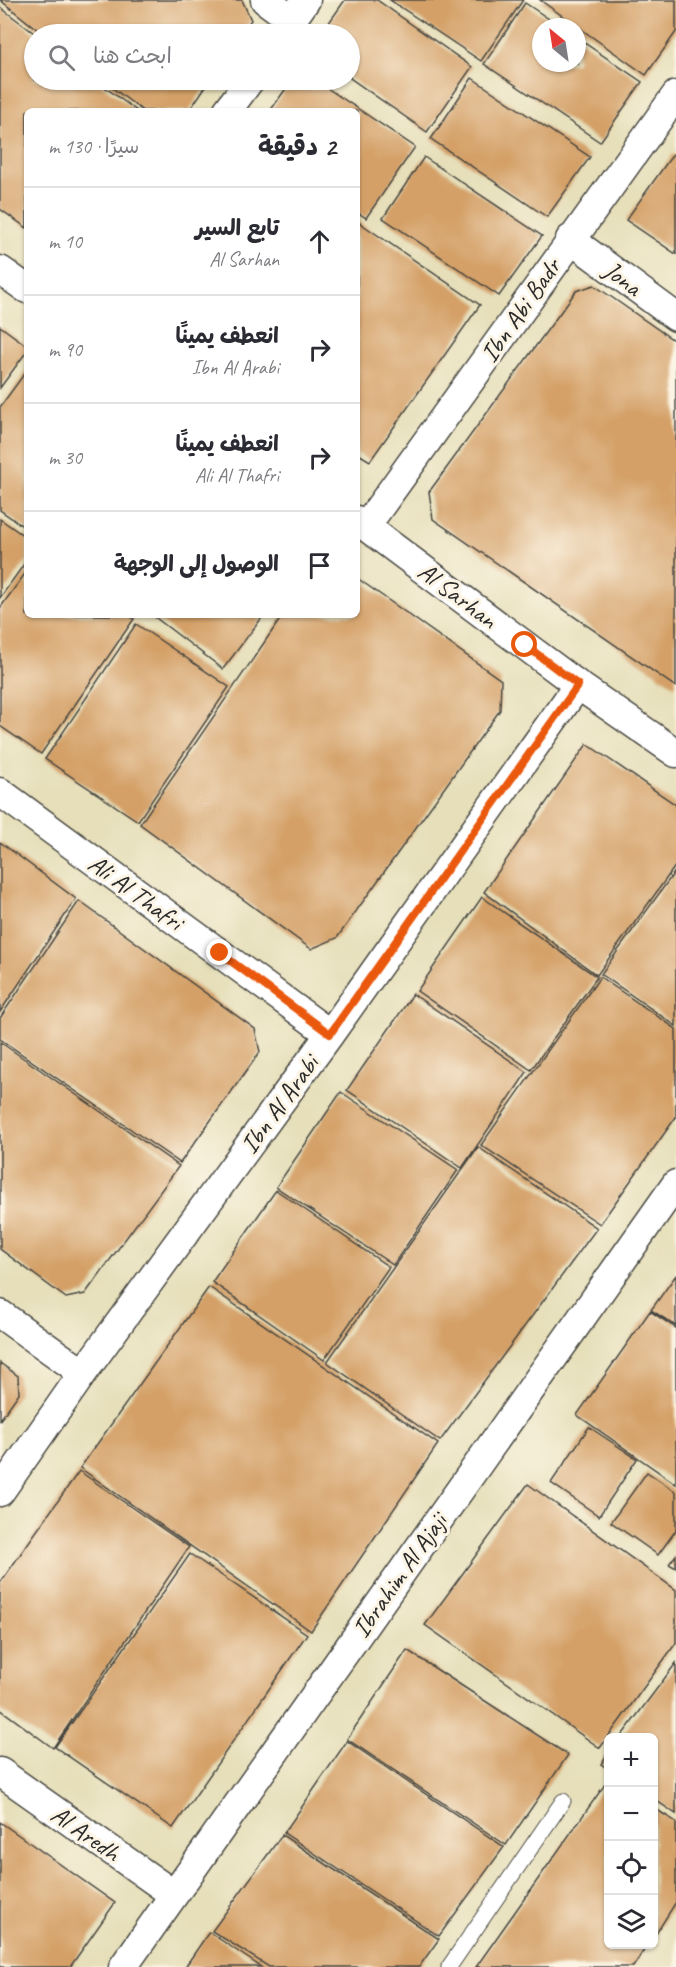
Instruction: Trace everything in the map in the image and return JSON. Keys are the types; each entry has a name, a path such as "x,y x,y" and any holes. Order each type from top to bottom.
{"street":[{"path":"265,0 294,18"},
{"path":"229,108 243,90"},
{"name":"Ibn Abi Badr","path":"362,523 676,94"},
{"name":"Jona","path":"570,239 676,317"},
{"path":"0,270 24,287"},
{"name":"Al Sarhan","path":"362,523 578,685 676,753"},
{"name":"Ibn Al Arabi","path":"0,1492 83,1373 330,1034 578,685"},
{"name":"Ali Al Thafri","path":"0,792 330,1034"},
{"name":"Ibrahim Al Ajaji","path":"123,1967 676,1184"},
{"path":"0,1314 83,1373"},
{"name":"Al Aredh","path":"0,1772 173,1894"}],"lane":[{"path":"449,1967 563,1801"}],"building":[{"path":"0,0 242,0 251,20 248,24 30,24"},
{"path":"345,0 377,0 472,67 427,132 360,85 360,24 328,24"},
{"path":"390,0 523,0 481,61"},
{"path":"540,0 676,0 676,32 646,75 586,33 586,18 565,18"},
{"path":"525,3 548,18 532,18 532,72 586,72 586,44 642,82 600,142 484,64"},
{"path":"0,7 24,25 24,90 109,90 133,108 24,108 24,226 0,209"},
{"path":"472,78 590,157 547,217 431,139"},
{"path":"115,90 203,90 191,108 139,108"},
{"path":"285,90 330,90 357,108 272,108"},
{"path":"360,110 415,147 366,218 360,214"},
{"path":"673,154 676,156 676,254 626,220"},
{"path":"424,157 542,236 499,296 383,218"},
{"path":"360,223 480,305 370,461 360,455"},
{"path":"594,285 676,342 676,687 433,519 429,492 576,291"},
{"path":"0,326 24,344 24,355 0,388"},
{"path":"24,374 24,527 0,510 0,407"},
{"path":"0,519 24,536 24,564 0,598"},
{"path":"24,575 24,618 134,619 41,754 0,726 0,608"},
{"path":"360,580 501,680 500,710 337,938 311,949 140,824 281,618 360,618"},
{"path":"156,618 262,618 223,669"},
{"path":"136,624 229,687 138,821 45,759"},
{"path":"587,744 676,805 676,865 597,975 484,892"},
{"path":"0,842 76,899 0,1012"},
{"path":"676,870 676,1026 601,974"},
{"path":"482,897 597,977 531,1070 417,991"},
{"path":"79,901 255,1029 260,1052 180,1163 0,1039 0,1018"},
{"path":"600,977 676,1029 676,1117 600,1224 481,1145"},
{"path":"413,994 527,1072 462,1168 347,1090"},
{"path":"0,1042 179,1166 85,1294 66,1298 0,1249"},
{"path":"341,1092 458,1170 393,1265 276,1187"},
{"path":"478,1147 597,1228 440,1441 327,1362"},
{"path":"276,1190 389,1267 324,1360 212,1282"},
{"path":"676,1275 676,1326 651,1310"},
{"path":"209,1287 438,1444 311,1631 80,1468"},
{"path":"650,1311 676,1328 676,1484 577,1415"},
{"path":"0,1363 18,1376 19,1393 0,1420"},
{"path":"589,1427 637,1459 599,1516 551,1483"},
{"path":"79,1471 189,1547 53,1748 0,1709 0,1583"},
{"path":"647,1472 676,1492 676,1530 658,1555 611,1522"},
{"path":"528,1484 676,1590 676,1643 611,1733 604,1733 604,1742 600,1748 425,1625"},
{"path":"190,1554 307,1634 173,1828 55,1747"},
{"path":"676,1555 676,1568 669,1564"},
{"path":"407,1650 568,1755 506,1845 347,1739"},
{"path":"676,1663 676,1814 658,1802 658,1733 624,1733"},
{"path":"347,1741 504,1847 439,1936 284,1833"},
{"path":"604,1786 604,1949 645,1949 633,1967 476,1967"},
{"path":"658,1811 676,1822 676,1902 658,1931"},
{"path":"0,1822 115,1903 70,1967 0,1967"},
{"path":"282,1835 439,1939 419,1967 269,1967 212,1931"},
{"path":"209,1932 261,1967 185,1967"}],"route":[{"path":"220,953 330,1034 578,685 525,645"}]}
